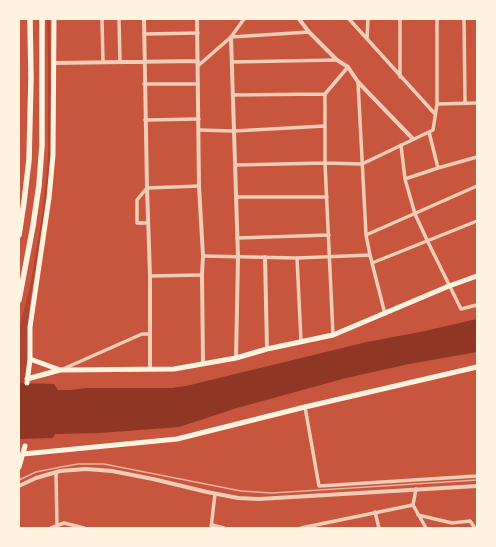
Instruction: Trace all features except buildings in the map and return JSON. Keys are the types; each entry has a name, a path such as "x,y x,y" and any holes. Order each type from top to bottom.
{"main road":[{"path":"19,234 29,153 31,78 30,19"},
{"path":"19,300 33,226 40,165 42,137 42,19"},
{"path":"54,19 53,155 49,198 30,326 30,359 27,381 60,370 174,369 236,358 268,348 333,335 363,321 385,314 449,286 477,276"},
{"path":"30,359 60,370"},
{"path":"21,456 177,439 305,407 477,367"},
{"path":"19,467 25,446"}],"street":[{"path":"102,19 102,62"},
{"path":"120,19 120,62"},
{"path":"144,19 144,84 150,276 150,369"},
{"path":"197,19 199,186 203,256 203,363"},
{"path":"54,63 198,63 231,37 244,19"},
{"path":"299,19 309,32 337,60 348,67 358,82 413,139"},
{"path":"349,19 435,114"},
{"path":"367,39 368,19"},
{"path":"400,19 400,76"},
{"path":"235,165 325,163 362,164 432,130 436,104 437,19"},
{"path":"464,19 465,103"},
{"path":"231,37 309,32"},
{"path":"144,34 198,34"},
{"path":"231,37 238,257 236,358"},
{"path":"232,62 337,60"},
{"path":"333,335 325,163 325,94 348,67"},
{"path":"358,82 366,235 385,314"},
{"path":"144,84 198,84"},
{"path":"233,95 325,94"},
{"path":"436,104 477,103"},
{"path":"145,120 199,119"},
{"path":"199,130 234,131 325,126"},
{"path":"429,132 438,168"},
{"path":"401,145 405,179 415,214 427,240 461,309 477,305"},
{"path":"405,179 477,157"},
{"path":"148,223 137,223 137,200 147,188 199,186"},
{"path":"366,235 477,186"},
{"path":"236,197 327,197"},
{"path":"372,263 477,221"},
{"path":"237,238 329,236"},
{"path":"203,256 297,258 370,255"},
{"path":"265,257 268,348"},
{"path":"297,258 301,341"},
{"path":"150,276 202,275"},
{"path":"60,370 142,334 150,334"},
{"path":"305,407 319,486 477,476"},
{"path":"19,486 36,478 56,473 86,469 112,471 238,498 259,499 477,486"},
{"path":"56,473 57,526"},
{"path":"416,489 413,505 426,528"},
{"path":"215,494 211,526 224,528"},
{"path":"301,528 413,505"},
{"path":"375,512 379,528"},
{"path":"418,515 452,523 470,521 474,528"},
{"path":"51,528 64,524 84,528"}],"shaded area":[{"path":"47,19 50,19 51,157 45,209 30,303 26,384 19,383 19,329 31,282 43,209 48,158"},
{"path":"477,319 477,352 409,364 346,378 237,408 179,427 100,433 55,434 53,438 19,439 19,383 54,384 58,390 86,388 172,388 186,386 367,342"}],"railway":[{"path":"19,480 36,472 78,464 104,464 241,491 272,493 477,480"}]}
